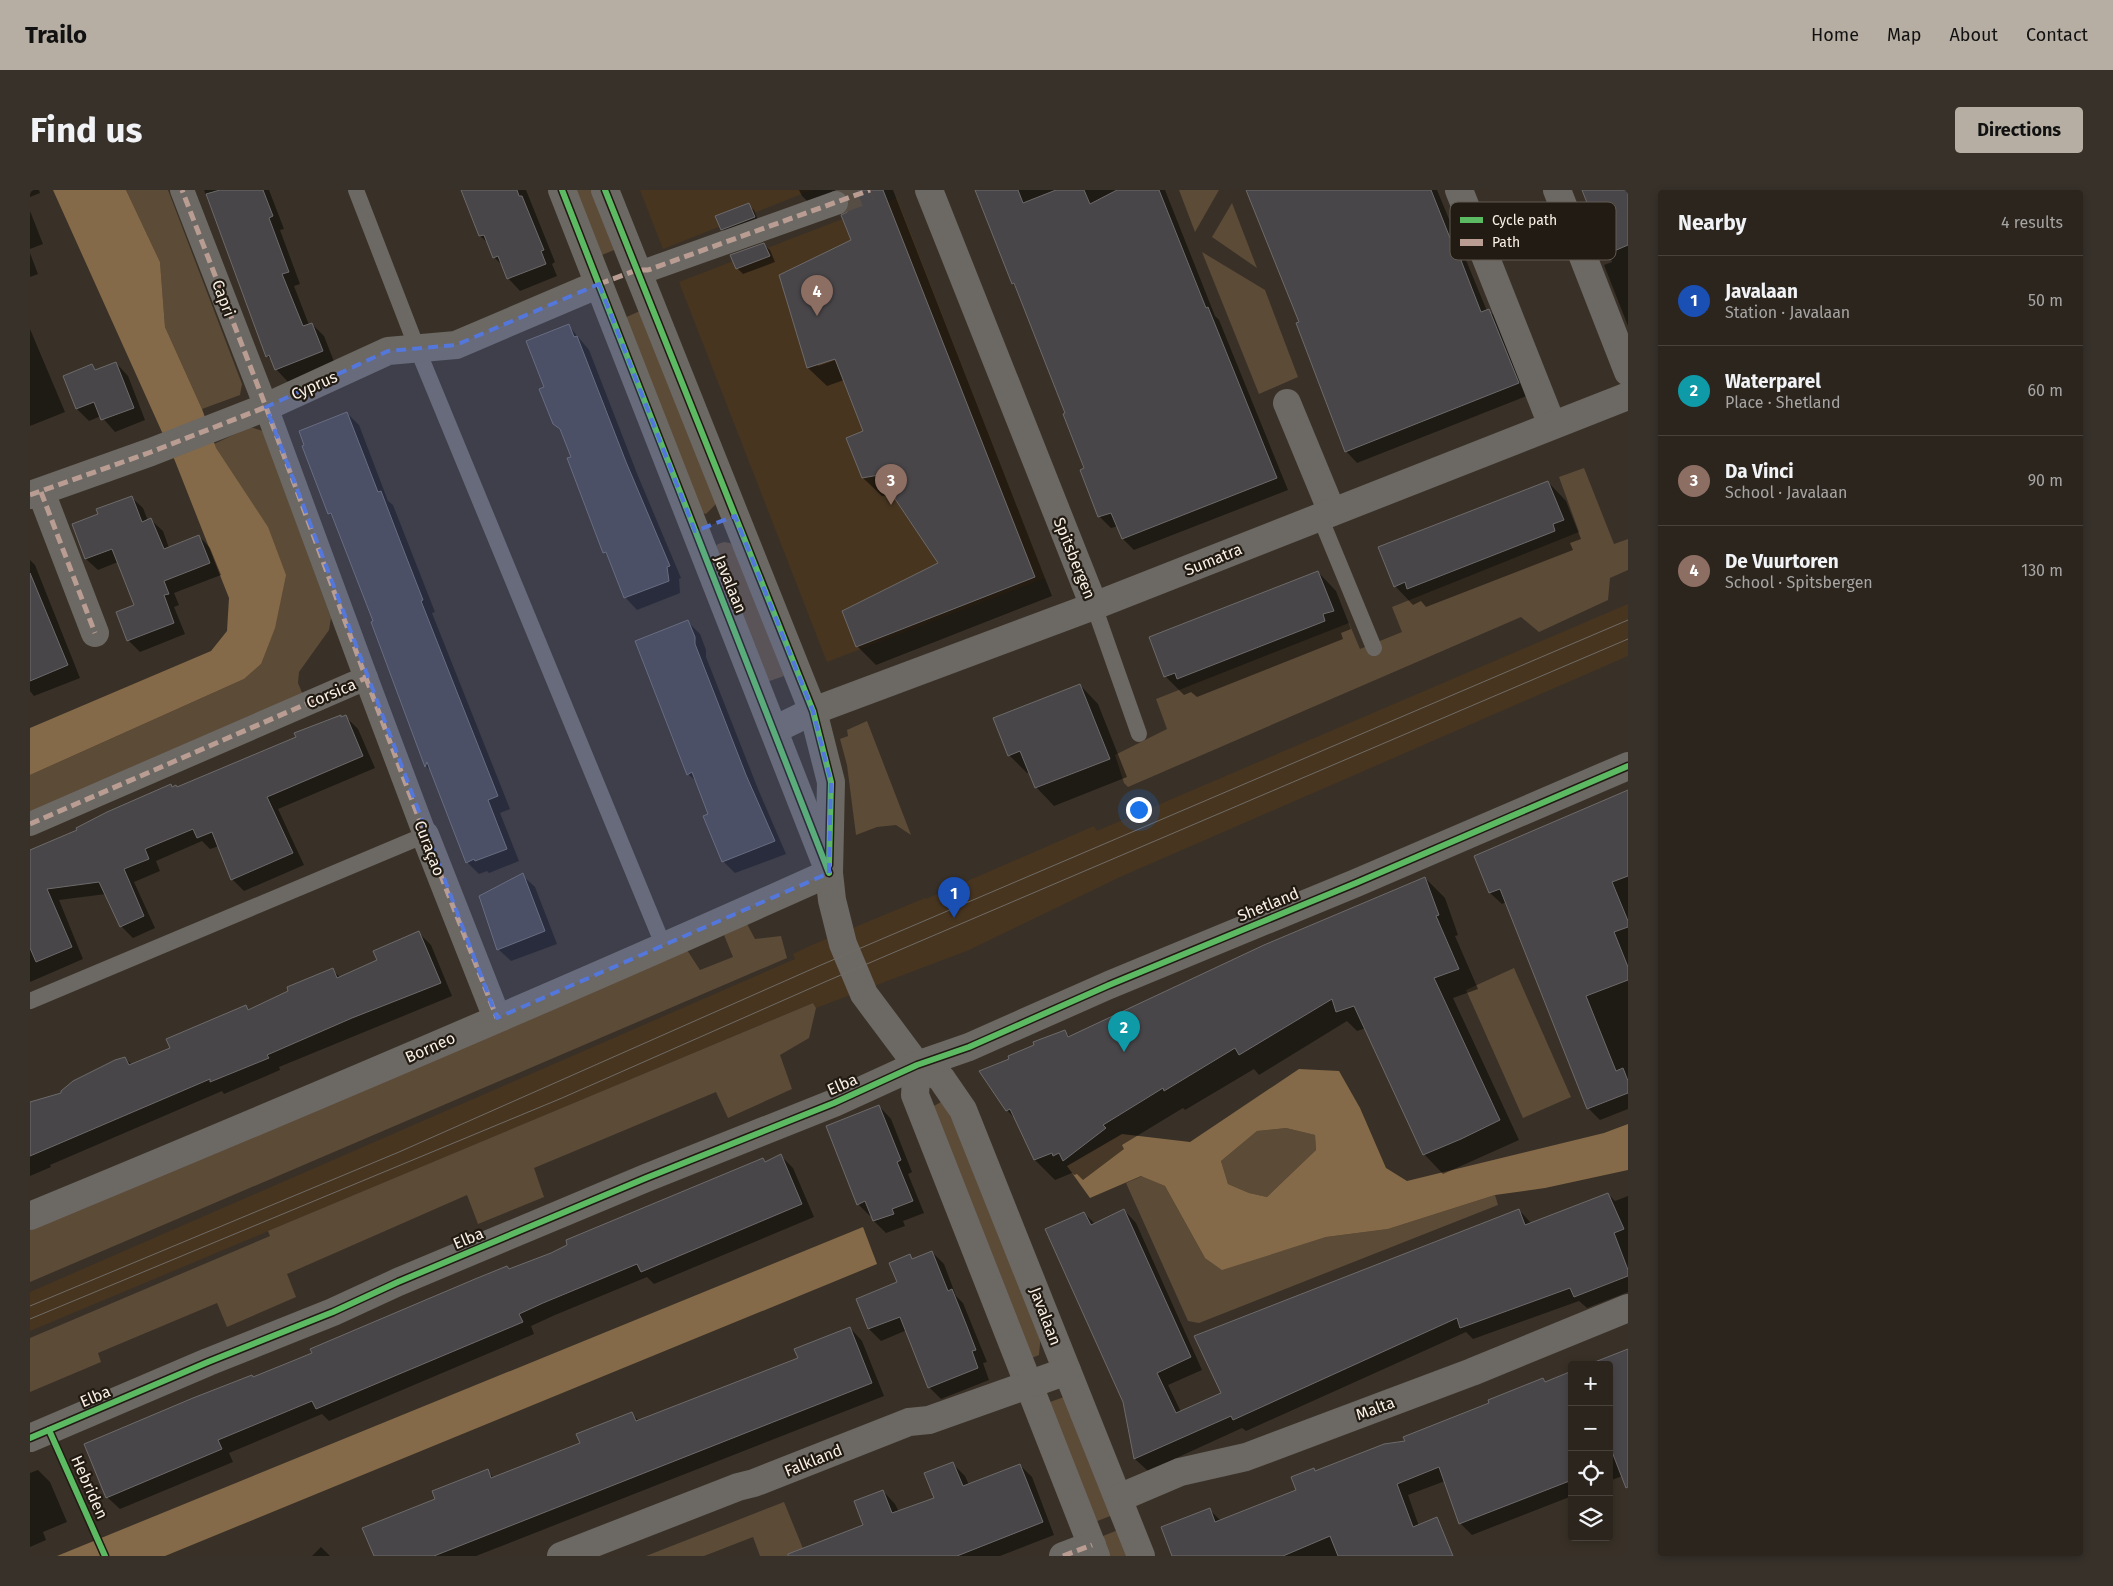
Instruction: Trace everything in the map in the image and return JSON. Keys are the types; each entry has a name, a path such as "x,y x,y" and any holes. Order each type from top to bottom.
{"street":[{"name":"Capri","path":"182,190 266,407"},
{"name":"Javalaan","path":"562,190 829,873"},
{"name":"Javalaan","path":"605,190 813,711 831,782 829,873 836,920 843,944 864,994 917,1065 941,1078 964,1110 1141,1556"},
{"name":"Spitsbergen","path":"774,730 813,711 1094,606 929,190"},
{"path":"1458,190 1463,202"},
{"path":"1557,190 1562,202"},
{"path":"637,270 648,270 836,203"},
{"path":"1486,260 1552,425"},
{"path":"1584,260 1628,372"},
{"name":"Cyprus","path":"35,493 151,452 239,418 388,351 456,345 599,284"},
{"name":"Sumatra","path":"1094,606 1628,396"},
{"path":"1287,403 1326,515"},
{"name":"Corsica","path":"30,824 366,678 266,407"},
{"path":"35,493 94,633"},
{"path":"695,530 735,516"},
{"name":"Curaçao","path":"366,678 497,1018"},
{"name":"Shetland","path":"917,1065 969,1046 1108,985 1356,883 1628,766"},
{"name":"Borneo","path":"30,1216 261,1120 664,948 829,873"},
{"path":"917,1065 915,1095 1094,1550 1063,1556"},
{"name":"Elba","path":"30,1438 208,1362 334,1312 398,1282 646,1178 834,1103 917,1065"},
{"name":"Malta","path":"1119,1498 1180,1472 1246,1457 1472,1372 1628,1308"},
{"name":"Falkland","path":"561,1556 909,1422 929,1420 1067,1371"}],"lane":[{"path":"356,190 417,348 664,948"},
{"path":"1326,515 1374,648"},
{"path":"1094,606 1139,734"},
{"path":"30,1001 425,835"}],"highlighted area":[{"path":"599,284 695,531 735,516 813,711 831,782 829,873 497,1018 266,407 388,351 456,345"}],"shaded area":[{"path":"53,190 126,190 160,262 165,327 202,409 216,448 268,527 286,575 275,628 261,664 244,679 30,775 30,728 211,651 227,631 229,598 175,461"},
{"path":"126,190 168,190 242,384 240,395 202,409 165,327 160,262"},
{"path":"570,190 596,190 619,248 597,257"},
{"path":"640,190 812,190 663,249"},
{"path":"1179,190 1219,190 1195,232"},
{"path":"897,198 1045,578 827,662 679,282"},
{"path":"1232,203 1257,268 1212,237"},
{"path":"1202,252 1265,290 1298,377 1259,394"},
{"path":"640,311 716,498 715,505 706,514 699,512 622,319"},
{"path":"250,427 263,431 331,618 329,630 299,672 298,683 303,695 30,812 30,775 244,679 261,664 214,444"},
{"path":"1584,468 1614,544 1628,539 1628,570 1610,578 1608,600 1539,632 1521,617 1128,787 1124,783 1115,755 1167,729 1156,699 1349,623 1360,649 1402,632 1392,607 1579,532 1559,477"},
{"path":"724,542 730,543 735,548 784,676 764,683 714,548"},
{"path":"1628,604 1628,656 1120,877 969,950 816,1008 813,1003 30,1331 30,1292 795,959 793,954 812,945 926,899 1094,826 1097,831"},
{"path":"867,721 911,835 896,825 877,827 856,835 847,765 840,739 848,736 847,730"},
{"path":"747,924 755,939 781,936 787,958 30,1282 30,1230 687,950 700,970 733,957 724,935"},
{"path":"1514,968 1571,1097 1523,1118 1466,990"},
{"path":"813,1003 816,1008 809,1038 780,1055 792,1089 728,1118 716,1092 534,1168 544,1197 478,1224 467,1195 287,1274 296,1297 227,1327 217,1303 98,1353 101,1362 30,1392 30,1338 270,1236 268,1231"},
{"path":"1299,1069 1339,1071 1360,1108 1386,1168 1407,1181 1604,1133 1628,1124 1628,1170 1545,1188 1495,1195 1388,1229 1326,1237 1222,1270 1205,1258 1165,1186 1141,1176 1090,1198 1067,1166 1122,1134 1190,1142","holes":["1286,1128 1315,1135 1316,1150 1267,1197 1249,1193 1228,1184 1221,1161 1257,1131"]},
{"path":"943,1101 977,1172 1041,1333 1039,1355 1032,1358 930,1108"},
{"path":"1286,1128 1315,1135 1316,1150 1267,1197 1249,1193 1228,1184 1221,1161 1257,1131"},
{"path":"1142,1176 1165,1186 1205,1258 1281,1251 1326,1237 1388,1229 1495,1195 1498,1205 1199,1323 1188,1321 1126,1183"},
{"path":"863,1227 877,1264 165,1556 57,1556"},
{"path":"1064,1397 1113,1515 1092,1523 1050,1402"},
{"path":"784,1502 806,1556 760,1556 753,1537 704,1556 646,1556"},
{"path":"1118,1530 1129,1556 1105,1556 1098,1538"}],"building":[{"path":"220,190 263,190 273,216 269,218 289,272 282,274 303,326 312,323 323,351 275,370 269,355 266,357 206,194"},
{"path":"461,190 517,190 519,196 522,196 544,250 541,251 546,264 507,279 498,256 493,258 484,235 479,236"},
{"path":"840,190 883,190 1035,577 856,647 842,611 938,563 879,475 862,478 846,438 863,431 835,359 807,368 779,275 851,240 841,215 847,212 849,199"},
{"path":"975,190 1018,190 1023,203 1056,190 1084,190 1090,204 1117,190 1159,190 1277,478 1122,539 1111,513 1098,517 1080,470 1084,468 1063,414 1065,413"},
{"path":"1246,190 1431,190 1450,238 1450,260 1461,260 1481,312 1489,309 1519,383 1345,452 1296,323 1299,322"},
{"path":"1582,190 1628,190 1628,245 1616,250 1616,202 1587,202"},
{"path":"749,203 755,217 721,230 715,216"},
{"path":"764,243 770,256 736,269 730,255"},
{"path":"569,324 574,337 577,336 626,462 670,566 667,567 669,581 624,598 606,552 603,553 567,458 571,457 560,429 553,424 539,389 544,387 526,341"},
{"path":"116,362 134,408 101,420 94,402 76,409 63,376 92,364 95,370"},
{"path":"347,412 378,492 381,491 423,600 421,601 498,796 488,800 507,849 475,861 474,859 466,863 427,762 425,767 371,622 373,621 331,513 328,514 302,446 304,445 299,431"},
{"path":"1548,481 1564,520 1553,524 1555,531 1407,589 1405,582 1394,587 1378,547"},
{"path":"132,496 142,522 151,518 164,549 199,535 210,563 164,581 169,594 164,595 174,623 127,641 116,612 134,605 112,549 85,559 72,524 98,514 96,509"},
{"path":"1318,571 1334,611 1323,614 1325,621 1177,679 1175,673 1164,677 1149,637"},
{"path":"30,573 68,665 30,681"},
{"path":"688,620 695,637 695,644 746,775 775,841 722,862 703,816 708,814 692,772 687,775 635,641"},
{"path":"1080,684 1110,759 1035,788 1020,751 1008,756 993,718"},
{"path":"341,715 341,717 346,715 363,756 267,797 293,853 231,880 212,832 197,838 193,829 145,849 149,859 124,869 144,916 120,927 99,882 47,889 72,947 36,962 30,948 30,850 77,830 76,828 107,812 171,784 172,787 176,785 177,787 296,737 294,733"},
{"path":"1628,790 1628,876 1612,882 1628,921 1628,927 1614,932 1628,967 1628,980 1586,996 1616,1071 1623,1068 1628,1081 1628,1093 1587,1109 1500,889 1489,893 1474,856"},
{"path":"523,873 545,931 497,950 479,896"},
{"path":"1425,877 1439,915 1436,916 1459,969 1434,978 1500,1120 1461,1139 1423,1155 1354,1006 1336,1012 1332,999 1239,1055 1235,1048 1164,1091 1163,1088 1103,1125 1106,1128 1063,1161 1059,1153 1053,1156 1052,1153 1034,1160 1010,1109 1006,1111 979,1071 1009,1059 1008,1056 1034,1045 1033,1042 1065,1030 1068,1037 1264,945"},
{"path":"419,931 441,983 352,1018 267,1055 269,1058 210,1082 210,1079 30,1156 30,1102 61,1093 73,1081 115,1060 125,1057 129,1065 170,1048 166,1039 246,1005 248,1010 288,991 287,987 333,968 337,978 377,960 373,951"},
{"path":"879,1105 901,1160 897,1162 913,1201 892,1209 894,1214 873,1221 865,1201 857,1205 826,1126"},
{"path":"781,1154 802,1204 641,1272 637,1264 543,1303 519,1314 523,1322 316,1409 312,1401 218,1440 222,1449 106,1498 84,1444 193,1398 252,1375 253,1377 312,1353 310,1349 475,1279 507,1266 509,1269 551,1253 567,1245 566,1240 763,1158 765,1162"},
{"path":"1608,1193 1624,1229 1614,1233 1628,1270 1628,1276 1574,1297 1570,1288 1460,1328 1457,1318 1233,1420 1231,1416 1134,1459 1123,1402 1045,1229 1084,1212 1091,1225 1124,1209 1191,1357 1157,1373 1176,1413 1221,1393 1194,1336 1519,1209 1525,1225"},
{"path":"932,1251 948,1291 952,1289 966,1324 976,1350 972,1351 978,1368 928,1388 900,1317 868,1329 856,1299 897,1282 889,1263 910,1254 912,1259"},
{"path":"850,1327 872,1383 434,1556 374,1556 362,1528 435,1499 432,1491 488,1469 491,1478 580,1443 576,1434 632,1412 636,1421 798,1358 794,1349"},
{"path":"1628,1349 1628,1487 1626,1488 1613,1454 1613,1361 1597,1361"},
{"path":"1568,1373 1568,1482 1459,1524 1439,1467 1397,1484 1413,1527 1437,1517 1453,1556 1338,1556 1330,1536 1283,1556 1172,1556 1161,1527 1210,1508 1215,1522 1296,1490 1291,1477 1314,1468 1315,1471 1384,1444 1405,1441 1403,1437 1489,1403 1488,1400 1543,1378 1545,1382"},
{"path":"953,1462 963,1486 1020,1464 1043,1522 957,1556 788,1556 788,1554 863,1525 854,1501 883,1490 892,1513 934,1498 924,1473"}],"tunnel":[{"path":"836,203 870,190"}],"tram line":[{"path":"30,1306 399,1152 821,965 1628,620"},
{"path":"30,1319 562,1098 827,981 1628,639"}],"marked path":[{"path":"30,824 366,678 266,407 182,190"},
{"path":"599,284 637,270 648,270 870,190"},
{"path":"30,495 151,452 266,407"},
{"path":"41,492 95,633"},
{"path":"366,678 497,1018"},
{"path":"1063,1556 1092,1545"}],"cycle path":[{"path":"562,190 829,873"},
{"path":"605,190 813,711 831,782 829,865"},
{"path":"30,1438 208,1362 333,1312 398,1282 646,1178 834,1103 917,1065 969,1047 1109,985 1356,883 1628,766"},
{"name":"Hebriden","path":"49,1430 105,1556"}],"place":[{"name":"De Vuurtoren","path":"817,316"},
{"name":"Da Vinci","path":"891,505"},
{"name":"Javalaan","path":"954,918"},
{"name":"Waterparel","path":"1124,1052"}]}
